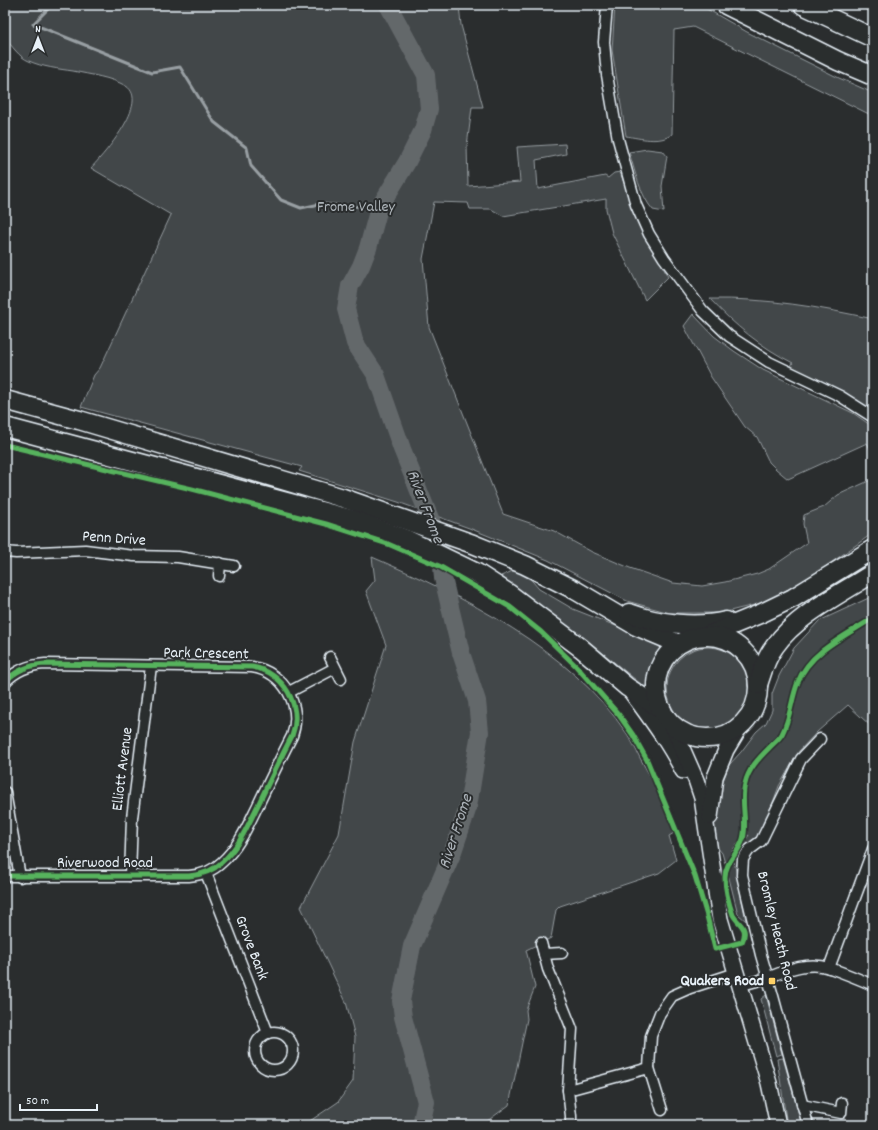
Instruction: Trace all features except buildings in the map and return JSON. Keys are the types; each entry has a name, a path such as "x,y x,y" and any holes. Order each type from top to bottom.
{"highway":[{"path":"726,5 838,61 873,76"},
{"path":"803,5 873,38"},
{"path":"5,400 80,420 343,498 473,544 525,565 591,599 636,626 680,644"},
{"path":"5,427 354,520 408,540 477,573 508,592 581,648 681,730 692,735 705,737 718,736 730,732 740,725 750,713 756,700 758,685 774,647 786,632 805,616 873,573"},
{"path":"706,636 762,613 793,598 873,548"},
{"path":"591,599 640,617 672,623 697,624 723,622 762,613"},
{"path":"666,717 658,700 656,690 658,674 664,659 671,650 692,638 706,636 717,637 728,640 738,646 746,654 752,664 758,685"}],"main road":[{"path":"627,687 648,714 676,757 690,784 707,875 769,1083 778,1125"},
{"path":"666,717 696,780 702,798 720,919"},
{"path":"709,839 715,777 726,750 740,725"}],"street":[{"path":"607,5 604,42 607,75 618,140 636,205 649,234 664,258 703,311 729,336 769,362 840,396 873,417"},
{"name":"Penn Drive","path":"5,552 16,553 85,550 134,556 178,557 234,566"},
{"path":"218,576 220,563"},
{"path":"330,657 341,679"},
{"name":"Park Crescent","path":"5,682 13,674 22,669 39,665 255,668 275,677 289,692 295,712 295,723 292,736 235,848 221,864 206,873"},
{"name":"Elliott Avenue","path":"130,876 132,818 151,666"},
{"path":"289,692 336,668"},
{"name":"Bromley Heath Road","path":"808,1125 767,978 742,875 743,859 749,850 762,841 801,759 820,740"},
{"path":"5,792 20,876"},
{"path":"829,968 872,855"},
{"name":"Riverwood Road","path":"5,876 189,876 206,873"},
{"name":"Grove Bank","path":"206,873 268,1033"},
{"path":"541,943 548,969 572,1029 568,1090 571,1125"},
{"path":"544,954 562,953"},
{"path":"662,1110 649,1068 652,1036 660,1012 672,996 690,988 738,979 767,978 785,970 797,967 817,966 829,968 873,985"},
{"path":"568,1090 649,1068"},
{"path":"802,1105 841,1113 842,1104"}],"green space":[{"name":"Frome Valley","path":"5,5 459,5 461,25 483,107 472,107 467,146 468,186 520,182 517,147 565,144 566,154 536,160 538,189 605,176 608,178 614,173 620,172 634,210 668,277 645,300 612,233 606,209 606,199 503,216 491,209 470,209 468,203 434,202 423,259 429,327 503,514 554,531 592,552 630,568 673,583 702,586 757,574 769,569 807,543 803,524 804,515 824,507 838,495 873,479 873,533 818,572 766,602 722,613 670,613 627,601 548,560 469,528 398,502 299,471 302,467 81,407 94,375 100,368 171,215 91,168 114,141 129,116 133,104 132,94 126,86 107,78 56,69 34,63 22,57 5,38"},
{"path":"615,5 700,5 747,32 839,78 873,93 873,116 693,27 674,30 672,134 656,140 626,136 612,50"},
{"path":"647,149 663,151 667,156 662,186 664,212 653,210 648,204 638,182 629,152"},
{"path":"710,299 751,300 792,304 873,319 873,410 790,367 793,363 781,357 748,335"},
{"path":"693,314 714,336 763,370 853,413 873,427 873,455 867,443 788,479 769,462 757,437 745,427 711,377 684,326"},
{"path":"372,557 407,572 478,608 512,628 545,651 576,676 603,704 629,737 660,796 674,833 669,836 676,860 659,873 560,906 556,910 551,938 526,950 535,987 526,1010 527,1019 509,1105 482,1125 304,1125 338,1102 353,1081 355,1037 346,1002 301,907 339,834 355,742 386,645 366,591 375,580"},
{"path":"515,570 527,575 539,589 573,609 664,645 653,659 646,687 587,640 501,576"},
{"path":"873,596 873,728 848,705 817,732 799,751 779,786 762,832 735,860 735,857 749,835 738,842 732,851 746,921 738,914 722,853 717,847 714,826 721,786 729,765 756,732 766,723 772,710 772,694 779,676 794,648 819,621"},
{"path":"708,647 724,650 737,659 746,672 749,688 746,704 737,717 724,726 708,729 692,726 679,717 670,704 667,688 670,672 679,659 692,650"},
{"path":"766,995 782,1054 776,1056 761,999"},
{"path":"783,1058 802,1125 787,1125 777,1059"}],"waterway":[{"path":"52,5 33,24 152,72 180,67 214,122 247,148 251,166 281,200 301,208 320,204 379,208"},
{"name":"River Frome","path":"388,5 426,75 429,109 423,130 407,162 379,208 368,248 361,266 350,286 346,309 355,343 376,375 402,449 440,543 443,578 461,653 477,701 480,732 468,807 452,854 412,946 401,1001 403,1017 426,1102 421,1125"}],"cycle path":[{"path":"5,445 192,489 326,524 388,544 439,566 510,607 541,632 576,666 619,715 633,735 647,760 695,876 715,949 742,942 744,936 743,928 733,915 726,891 725,877 727,867 743,839 745,825 743,798 746,779 758,760 782,734 798,682 811,661 830,645 873,618"},
{"path":"5,682 14,674 23,669 45,664 252,667 263,670 282,683 293,702 295,713 295,725 292,736 247,828 228,856 219,865 211,870 203,874 189,876 5,876"}],"place":[{"name":"Quakers Road","path":"772,981"}]}
